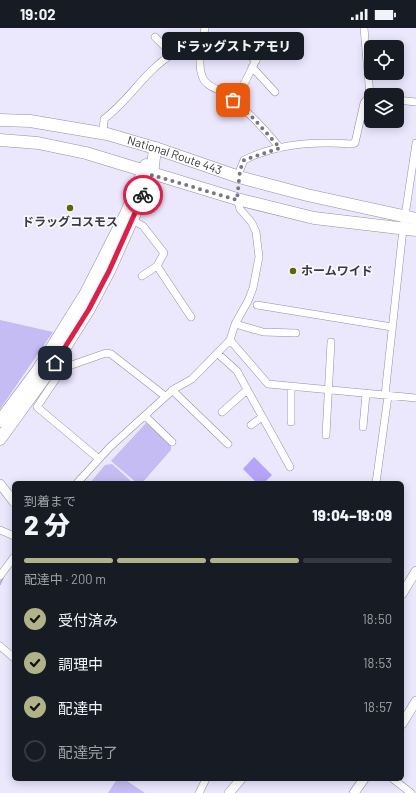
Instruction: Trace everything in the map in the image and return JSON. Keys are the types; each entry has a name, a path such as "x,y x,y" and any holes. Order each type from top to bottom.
{"highway":[{"name":"National Route 443","path":"0,120 30,121 103,134 155,148 239,177 408,222 416,230"},
{"path":"66,149 70,128"},
{"name":"National Route 443","path":"0,140 38,143 86,153 237,200 314,218 408,222"},
{"path":"0,439 59,365 89,309 109,271 132,220 155,148"},
{"path":"0,421 38,370 86,293 147,173"},
{"path":"237,200 239,177"}],"street":[{"path":"205,28 200,49 201,69 205,82 233,100 254,119 280,148"},
{"path":"364,28 370,88"},
{"path":"155,37 172,54"},
{"path":"103,134 104,119 113,112 144,78 172,54 200,49"},
{"path":"247,52 275,92"},
{"path":"233,100 243,89 247,76 255,62"},
{"path":"404,101 416,102"},
{"path":"239,177 244,160 280,148 300,145 353,144 358,132 364,103"},
{"path":"376,481 387,395 392,327 408,222 416,144"},
{"path":"79,481 99,458 165,396 172,390 192,379 230,340 235,324 251,294 256,277 259,257 256,232 240,209 237,200"},
{"path":"132,220 143,226 164,253 157,266 142,276"},
{"path":"157,266 191,317"},
{"path":"257,305 392,327"},
{"path":"235,324 264,332 296,333"},
{"path":"230,340 268,384 416,398"},
{"path":"326,435 331,342"},
{"path":"99,458 37,408 59,365 106,353 111,354 165,396"},
{"path":"217,353 237,371 290,467"},
{"path":"291,387 291,422"},
{"path":"172,390 228,444"},
{"path":"222,412 247,390"},
{"path":"363,427 366,394"},
{"path":"145,416 172,442"},
{"path":"251,425 262,417"},
{"path":"0,484 12,499"},
{"path":"0,530 12,535"},
{"path":"0,576 12,560"},
{"path":"404,591 416,572"},
{"path":"0,646 12,656"},
{"path":"404,721 416,701"},
{"path":"199,793 205,781"},
{"path":"229,793 239,781"},
{"path":"354,793 363,781"},
{"path":"396,781 411,793"}],"shaded area":[{"path":"0,320 53,332 0,409"},
{"path":"146,423 171,444 171,450 144,481 135,481 111,461"},
{"path":"254,457 272,475 266,481 255,481 243,469"},
{"path":"112,464 131,481 92,481 105,465"},
{"path":"116,781 127,781 145,793 108,793"}],"waterway":[{"path":"0,584 3,577"}],"way so far":[{"path":"143,195 152,175 237,200 240,170 244,160 249,157 280,148 264,129 233,100"}],"place":[{"name":"ドラッグストアモリ","path":"233,100"},
{"name":"ドラッグコスモス","path":"70,208"},
{"name":"ホームワイド","path":"293,271"}],"route":[{"path":"55,363 89,309 109,271 143,195"}]}
